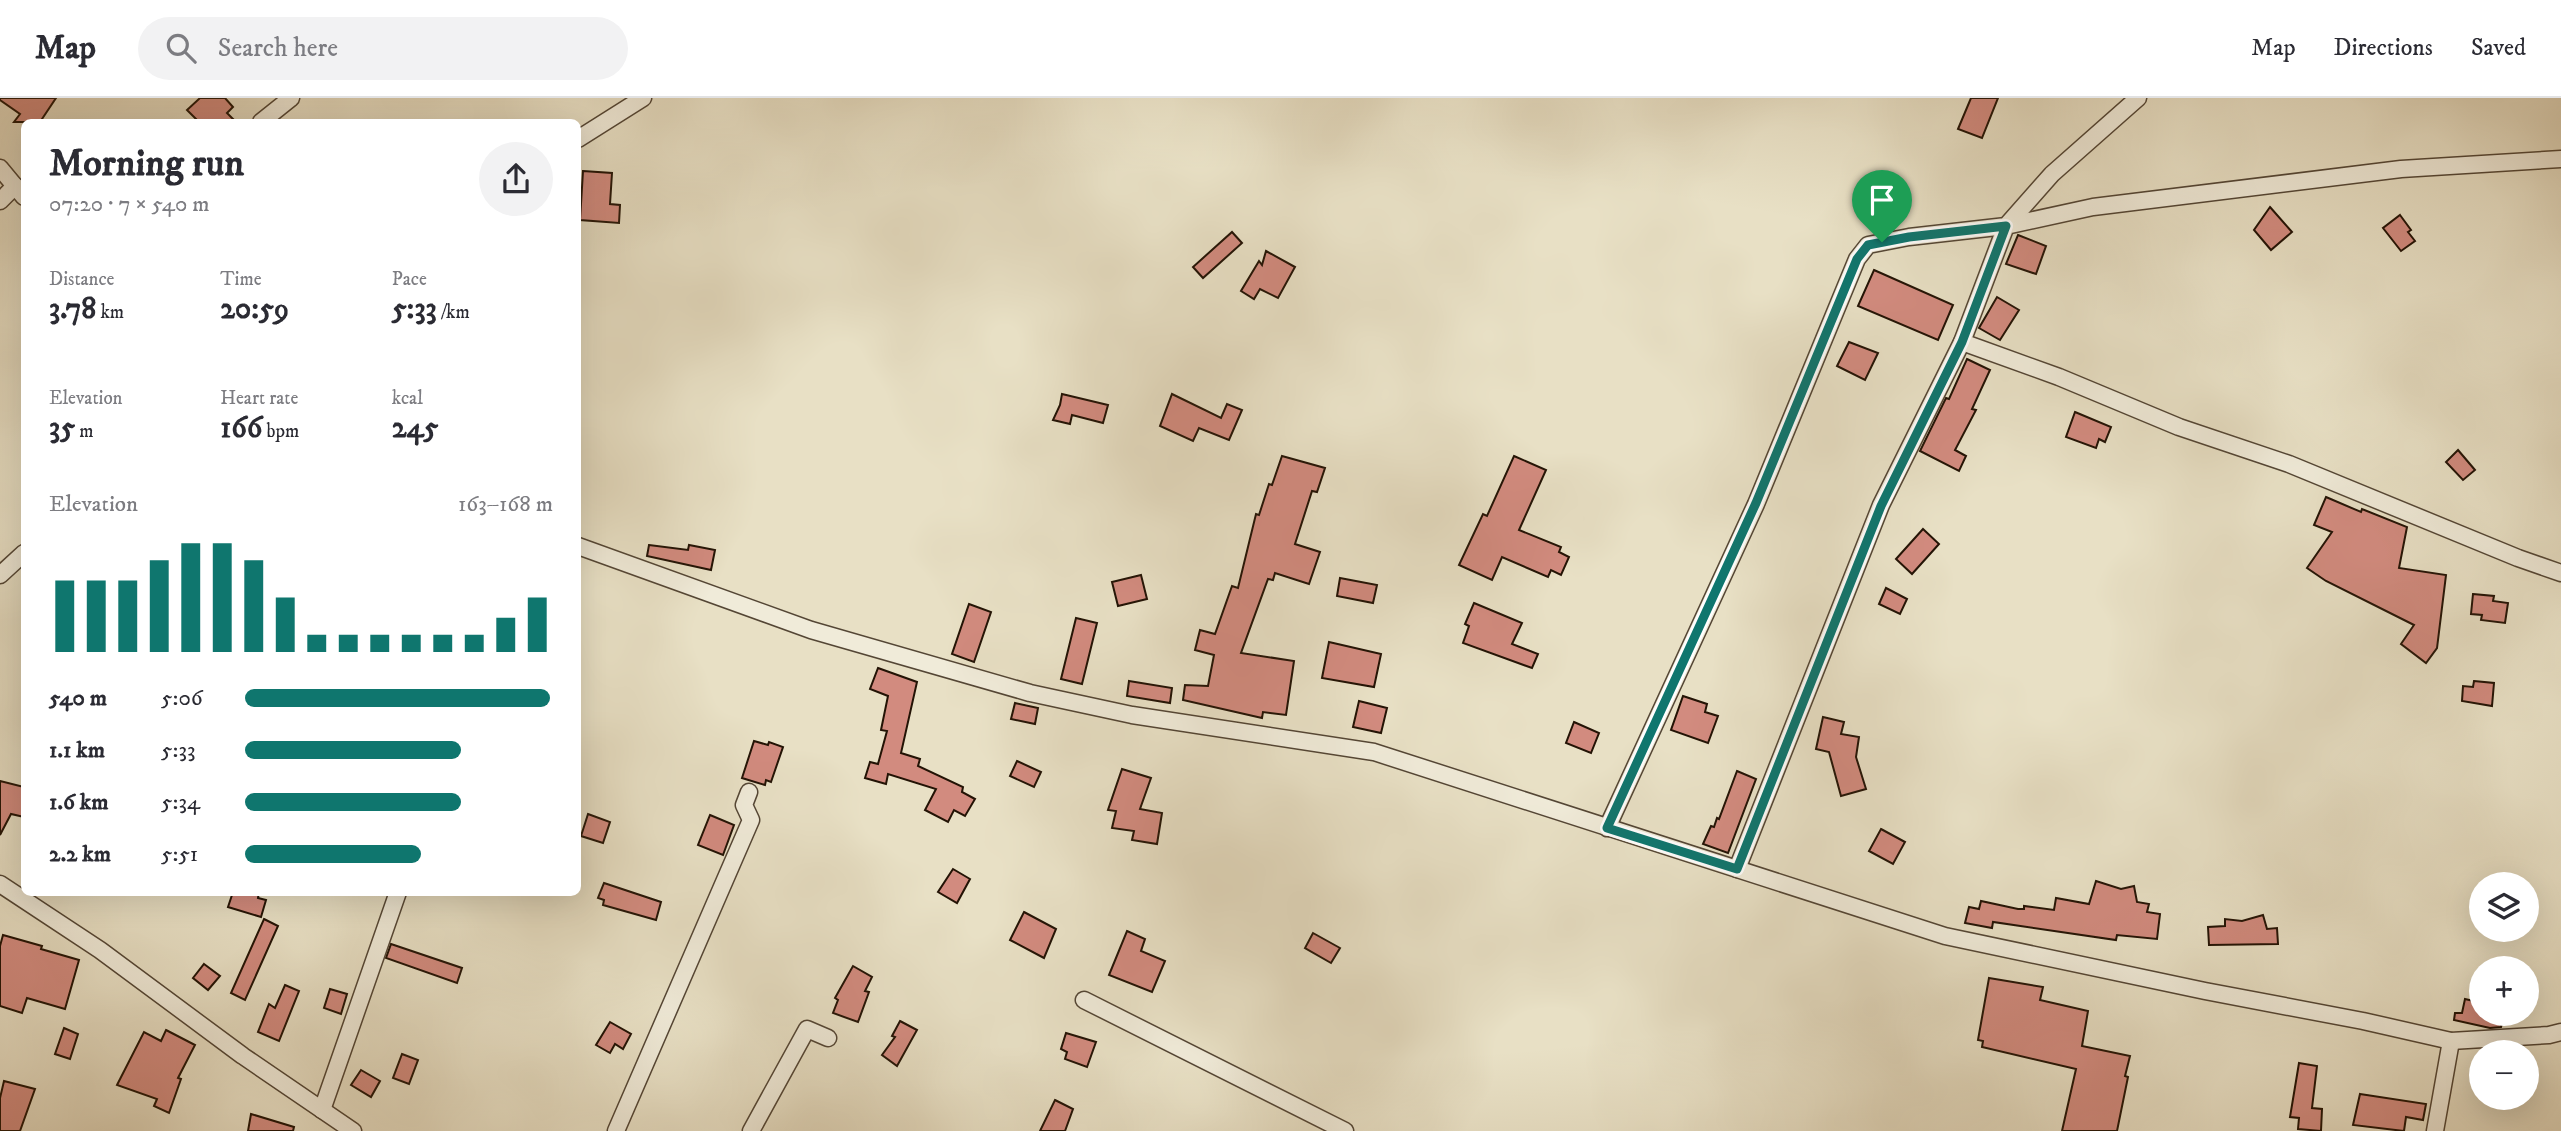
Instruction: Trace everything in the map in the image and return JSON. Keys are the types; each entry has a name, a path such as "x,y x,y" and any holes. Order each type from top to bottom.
{"street":[{"path":"265,119 291,98"},
{"path":"581,137 643,98"},
{"path":"1737,869 1881,506 1962,342 2006,226 2052,174 2138,98"},
{"path":"1607,828 1756,503 1857,259 1868,245 1909,237 2006,226 2093,207 2401,169 2561,159"},
{"path":"0,168 20,191 0,201"},
{"path":"1962,342 2059,377 2179,427 2289,464 2561,573"},
{"path":"581,547 811,630 1030,693 1132,715 1374,752 1945,936 2451,1041 2561,1032"},
{"path":"0,575 21,556"},
{"path":"616,1131 751,820 744,805 749,792"},
{"path":"0,884 100,950 327,1119 352,1131"},
{"path":"327,1119 397,896"},
{"path":"1084,1000 1345,1131"},
{"path":"751,1131 807,1029 828,1038"},
{"path":"2435,1131 2451,1041"}],"building":[{"path":"56,98 42,119 21,119 21,122 14,122 20,114 0,100"},
{"path":"200,98 225,98 233,107 227,113 233,119 196,119 187,110"},
{"path":"1971,98 1998,98 1982,138 1958,129"},
{"path":"583,171 612,173 610,204 620,205 619,223 581,220"},
{"path":"2270,207 2292,232 2271,250 2254,230"},
{"path":"2400,215 2415,241 2401,251 2383,228"},
{"path":"1232,232 1242,243 1203,278 1193,267"},
{"path":"2018,235 2046,246 2036,274 2006,264"},
{"path":"1266,251 1295,267 1278,298 1260,289 1254,299 1241,291 1259,261 1262,265"},
{"path":"1874,270 1953,305 1938,340 1858,306"},
{"path":"1997,297 2019,310 2000,340 1979,328"},
{"path":"1849,342 1878,353 1865,380 1837,366"},
{"path":"1967,359 1990,370 1972,409 1976,410 1955,450 1966,456 1959,471 1920,451 1946,398 1949,399"},
{"path":"1062,394 1108,405 1103,423 1072,415 1070,424 1053,420"},
{"path":"1172,394 1221,418 1227,404 1242,410 1229,440 1199,428 1193,441 1160,426"},
{"path":"2075,412 2111,427 2105,442 2099,439 2096,448 2066,437"},
{"path":"2458,450 2475,470 2463,480 2446,462"},
{"path":"1282,456 1325,468 1317,492 1312,491 1295,544 1320,552 1309,584 1275,573 1273,580 1268,579 1241,653 1294,661 1286,715 1263,712 1262,718 1183,700 1185,685 1208,686 1214,655 1195,650 1200,630 1215,634 1232,586 1238,588 1256,514 1259,515"},
{"path":"1514,456 1546,470 1519,530 1561,547 1559,552 1569,557 1561,575 1551,570 1548,577 1502,557 1492,580 1459,565 1483,514 1487,516"},
{"path":"2326,497 2407,527 2399,568 2446,575 2437,648 2426,663 2401,644 2414,625 2326,581 2307,568 2332,532 2314,525"},
{"path":"1923,529 1939,544 1912,574 1896,559"},
{"path":"649,545 688,550 689,545 715,550 711,570 647,556"},
{"path":"1141,575 1147,599 1118,606 1112,582"},
{"path":"1340,578 1377,585 1373,603 1337,596"},
{"path":"1886,588 1907,599 1900,614 1879,604"},
{"path":"2473,594 2494,596 2493,601 2508,603 2505,623 2481,620 2482,615 2471,614"},
{"path":"1474,603 1522,623 1512,644 1538,654 1532,668 1463,643 1469,626 1465,624"},
{"path":"969,604 991,612 974,662 952,654"},
{"path":"1076,618 1097,623 1082,684 1061,679"},
{"path":"1329,642 1381,654 1374,687 1322,678"},
{"path":"878,668 917,682 901,753 920,759 918,766 963,787 962,792 975,799 965,816 954,810 948,822 925,810 936,789 888,774 886,784 865,778 870,762 878,764 887,731 881,730 888,696 870,689"},
{"path":"1129,681 1172,688 1170,703 1127,696"},
{"path":"2474,681 2494,683 2492,706 2462,701 2463,686 2473,687"},
{"path":"1683,696 1707,704 1705,712 1718,716 1708,743 1671,730"},
{"path":"1359,701 1387,708 1381,733 1353,727"},
{"path":"1015,703 1038,708 1035,724 1011,719"},
{"path":"1823,717 1844,722 1841,734 1859,737 1856,757 1866,789 1841,796 1829,752 1816,749"},
{"path":"1574,722 1599,733 1591,753 1566,743"},
{"path":"754,741 783,747 771,782 766,780 765,785 742,778"},
{"path":"1017,761 1041,772 1034,787 1010,776"},
{"path":"1122,769 1151,778 1140,809 1162,813 1157,844 1132,840 1134,831 1112,828 1116,811 1108,810"},
{"path":"1737,771 1756,779 1728,853 1703,844 1711,826 1714,827 1717,818 1719,819"},
{"path":"0,781 21,786 21,816 11,814 0,835"},
{"path":"588,814 610,822 603,843 581,836"},
{"path":"710,815 734,825 723,855 698,845"},
{"path":"1881,829 1905,842 1893,864 1869,851"},
{"path":"953,869 970,879 957,903 938,892"},
{"path":"2096,881 2121,889 2134,886 2137,902 2149,904 2147,912 2160,914 2157,939 2117,935 2116,940 1993,922 1992,928 1965,923 1969,907 1979,909 1981,901 2018,909 2024,909 2024,906 2054,910 2056,898 2089,904"},
{"path":"604,883 661,902 656,920 603,905 604,900 598,898"},
{"path":"232,896 258,896 266,900 261,917 228,907"},
{"path":"1024,912 1056,929 1044,958 1010,940"},
{"path":"2263,915 2267,929 2277,928 2278,944 2209,945 2208,927 2225,926 2225,919 2242,921"},
{"path":"264,919 278,926 245,1000 231,993"},
{"path":"1127,931 1145,939 1141,951 1165,961 1152,992 1109,975"},
{"path":"1313,933 1340,948 1331,963 1305,948"},
{"path":"3,935 79,960 65,1009 27,998 22,1013 0,1006 0,946"},
{"path":"391,944 462,968 457,983 386,958"},
{"path":"204,964 220,976 208,990 193,978"},
{"path":"853,966 872,977 865,991 869,992 858,1022 833,1013 838,1000 835,998"},
{"path":"1989,978 2043,987 2040,1000 2088,1011 2082,1046 2130,1056 2117,1131 2062,1131 2076,1069 1982,1047 1983,1041 1978,1040"},
{"path":"285,985 299,991 279,1041 258,1032 269,1004 275,1008"},
{"path":"330,989 347,994 341,1014 324,1008"},
{"path":"2465,999 2469,1000 2469,1023 2454,1020 2455,1013 2462,1013"},
{"path":"900,1021 917,1030 897,1066 882,1055 895,1037 892,1036"},
{"path":"610,1022 631,1034 623,1049 615,1044 610,1053 596,1045"},
{"path":"64,1028 78,1034 70,1059 55,1054"},
{"path":"166,1030 195,1045 178,1078 181,1079 169,1113 154,1106 157,1099 117,1085 144,1032 161,1041"},
{"path":"1066,1033 1096,1042 1087,1067 1065,1059 1067,1052 1061,1049"},
{"path":"402,1054 418,1060 409,1084 393,1078"},
{"path":"2299,1063 2317,1066 2312,1108 2322,1109 2321,1131 2298,1129 2299,1118 2290,1117"},
{"path":"361,1070 380,1081 371,1097 351,1085"},
{"path":"4,1081 35,1089 20,1131 0,1131 0,1098"},
{"path":"2360,1094 2426,1104 2423,1120 2406,1117 2404,1131 2353,1125"},
{"path":"1055,1100 1073,1109 1065,1131 1040,1131"},
{"path":"251,1114 294,1127 293,1131 248,1131"}],"route":[{"path":"2006,226 1962,342 1881,506 1737,869 1607,828 1756,503 1857,259 1868,245 1882,242 2006,226"}]}
